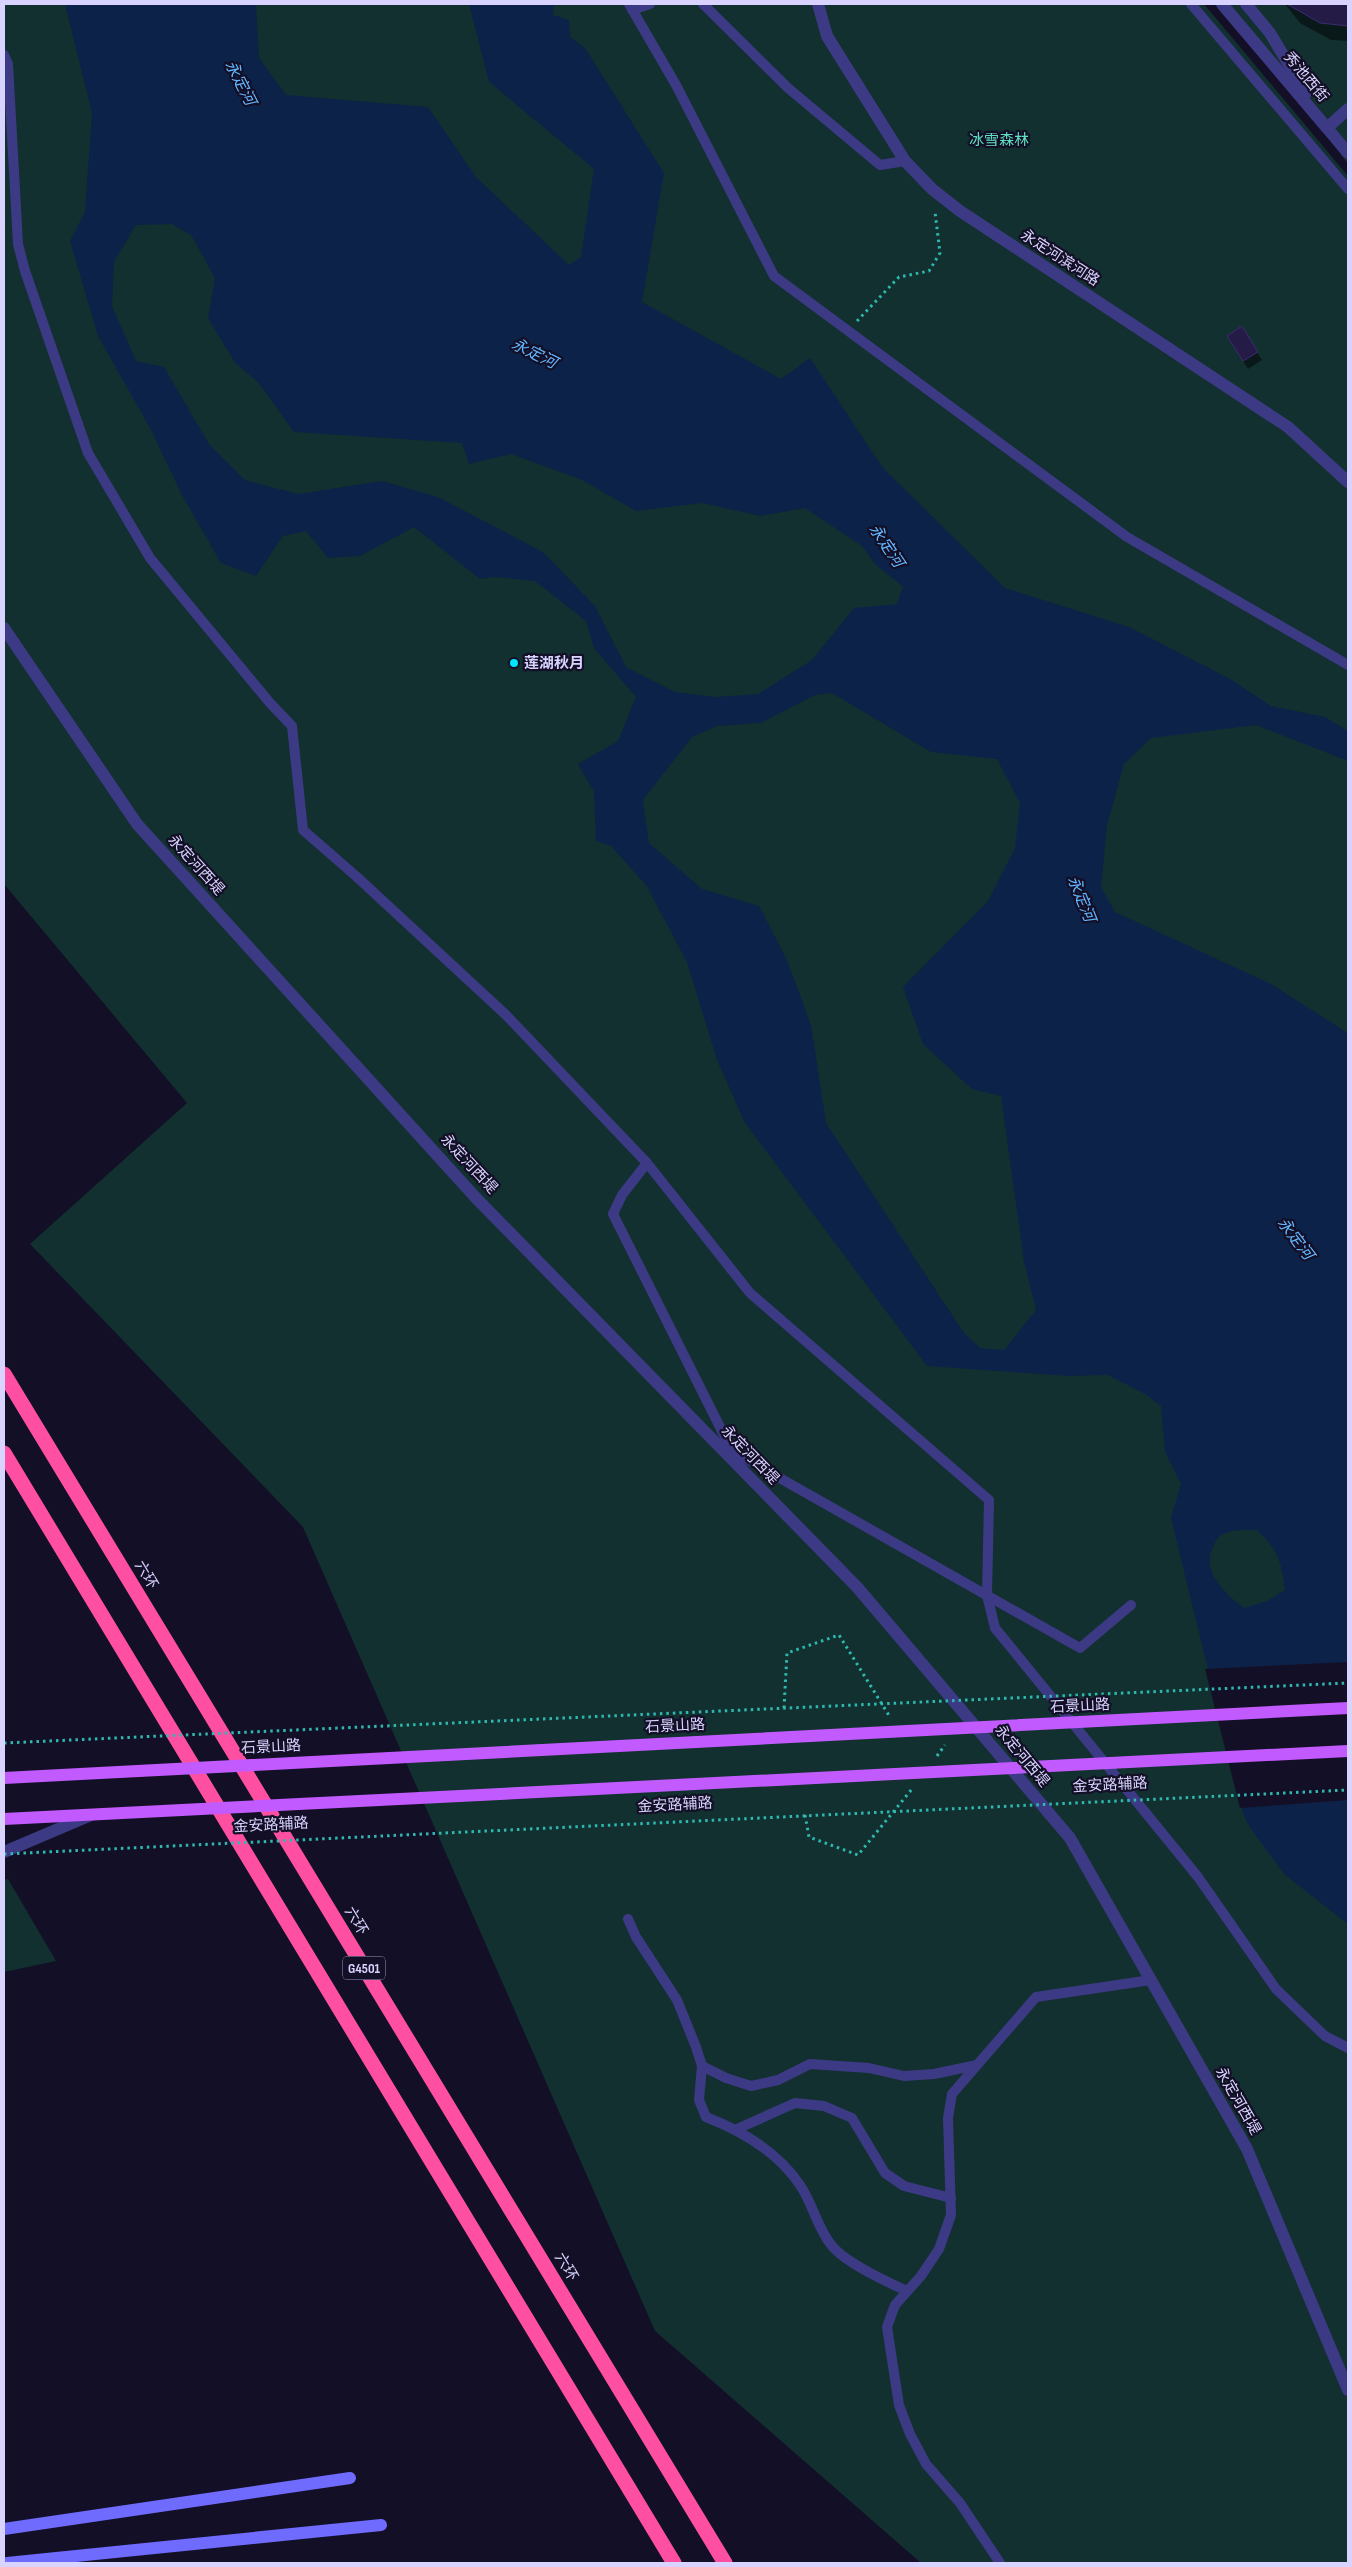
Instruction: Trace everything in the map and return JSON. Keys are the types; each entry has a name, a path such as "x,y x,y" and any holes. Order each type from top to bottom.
{"highway":[{"name":"六环","path":"4,1374 725,2563"},
{"name":"G4501","path":"4,1453 674,2563"}],"main road":[{"name":"石景山路","path":"4,1778 1348,1708"},
{"path":"4,1819 1348,1751"},
{"path":"4,2528 350,2478"},
{"path":"7,2563 381,2525"}],"street":[{"name":"永定河滨河路","path":"818,4 827,36 905,162 932,189 960,211 1288,427 1348,482"},
{"name":"秀池西街","path":"1222,4 1327,128"},
{"name":"秀池西街","path":"1246,4 1270,33 1327,128"},
{"path":"1348,109 1327,128 1348,153"},
{"name":"永定河西堤","path":"4,628 137,824 476,1198 731,1454 856,1587 1070,1838 1247,2149 1348,2390"},
{"path":"4,1853 92,1815"}],"lane":[{"path":"650,4 630,7 676,86 774,276 1127,538 1348,665"},
{"path":"704,4 788,88 880,165 905,162"},
{"path":"1192,4 1348,188"},
{"path":"4,55 8,64 18,244 25,271 88,453 150,558 270,703 292,726 303,830 357,877 506,1015 647,1163 750,1293 989,1500 987,1595 995,1628 1198,1877 1276,1989 1325,2036 1348,2048"},
{"path":"647,1163 622,1195 613,1214 731,1454 1080,1648 1131,1605"},
{"path":"628,1919 636,1937 677,2000 702,2066 699,2100 706,2117 737,2129 758,2143 801,2186 812,2212 832,2247 871,2274 907,2291"},
{"path":"1000,2563 960,2503 926,2464 910,2434 899,2405 887,2327 895,2305 921,2276 939,2249 951,2216 948,2118 952,2094 1036,1997 1151,1980"},
{"path":"702,2066 726,2078 751,2086 778,2080 810,2064 869,2068 904,2076 934,2074 977,2065"},
{"path":"737,2129 795,2103 824,2106 852,2118 885,2173 904,2186 951,2198"}],"path":[{"path":"848,331 899,277 929,271 940,253 932,189"},
{"path":"784,1708 787,1653 839,1635 890,1717 900,1717"},
{"path":"4,1743 1348,1683"},
{"path":"932,1763 949,1740"},
{"path":"805,1814 809,1837 858,1855 914,1786"},
{"name":"金安路辅路","path":"4,1853 1348,1790"}],"green space":[{"name":"冰雪森林","path":"4,4 1204,4 1348,176 1348,2563 921,2563 655,2331 303,1527 30,1244 187,1103 4,884"},
{"path":"1227,4 1348,4 1348,164"},
{"path":"8,1879 56,1961 4,1972 4,1880"}],"water":[{"name":"永定河","path":"65,4 256,4 259,58 286,95 428,107 476,177 569,265 581,257 594,169 489,82 469,4 554,4 553,15 569,20 570,37 585,48 664,173 642,302 781,379 810,358 883,468 1005,588 1129,627 1232,680 1271,706 1325,717 1348,731 1348,761 1256,725 1151,738 1124,764 1107,825 1101,887 1115,912 1271,984 1348,1033 1348,1924 1284,1874 1251,1829 1244,1816 1171,1518 1181,1484 1165,1452 1161,1406 1145,1394 1108,1375 1068,1376 927,1366 745,1123 717,1060 687,962 646,885 611,846 596,841 594,792 578,764 618,741 636,697 594,648 586,621 535,581 495,577 480,579 414,527 360,556 328,558 306,531 283,536 256,576 221,563 182,495 150,428 98,336 70,241 85,212 92,113","holes":["172,224 191,235 215,278 208,318 235,363 258,382 294,432 462,443 469,464 511,454 582,480 636,511 702,503 761,516 805,508 862,546 875,564 903,587 897,604 854,608 812,660 758,694 715,697 675,692 626,667 595,606 543,552 438,497 382,481 298,494 245,480 209,444 164,367 136,361 112,306 114,262 136,225","832,693 931,752 997,759 1020,803 1015,848 988,901 903,987 923,1044 972,1089 1001,1096 1024,1262 1036,1310 1004,1350 980,1348 964,1333 826,1123 811,1025 787,960 759,906 702,889 649,843 643,800 692,737 717,726 761,723 815,695","1236,1530 1256,1530 1270,1543 1278,1557 1285,1590 1267,1601 1244,1608 1217,1582 1210,1565 1210,1556 1218,1538 1223,1534"]}],"pier":[{"path":"1348,1662 1348,1800 1240,1808 1205,1669"}],"building":[{"path":"1287,4 1348,4 1348,26 1320,23"},
{"path":"1242,326 1258,352 1243,361 1227,336"}],"place":[{"name":"莲湖秋月","path":"514,663"}]}
